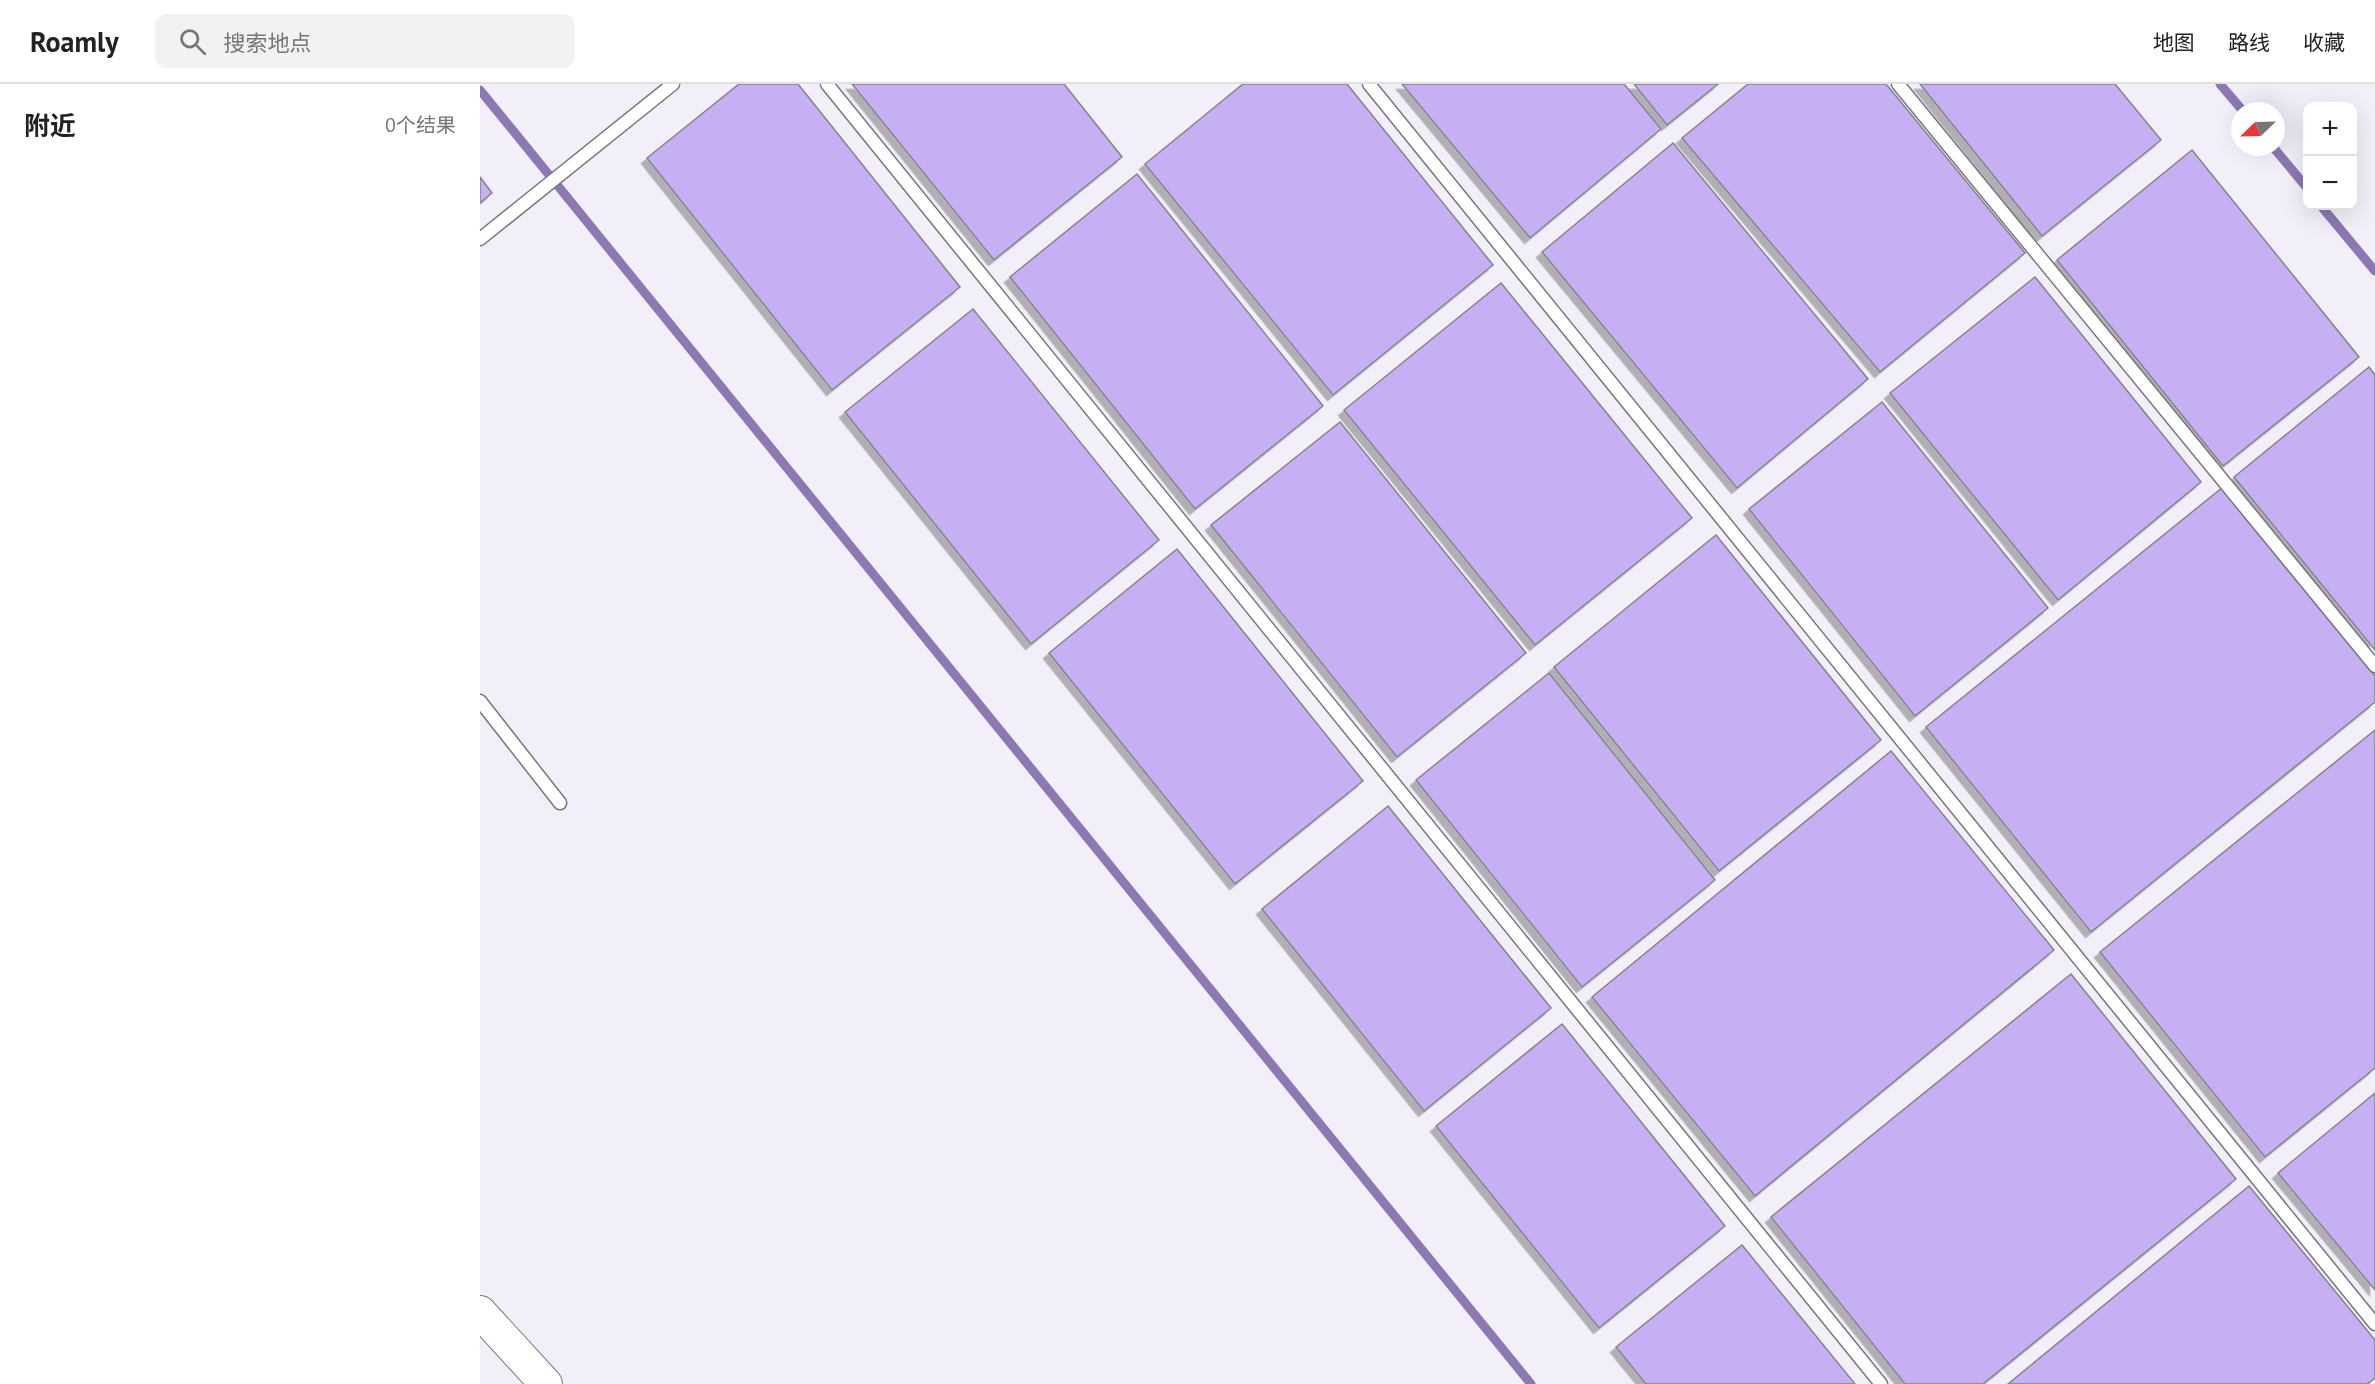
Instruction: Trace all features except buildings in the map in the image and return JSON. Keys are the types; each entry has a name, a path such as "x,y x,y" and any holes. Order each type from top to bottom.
{"street":[{"path":"480,1312 546,1384"}],"lane":[{"path":"480,239 673,84"},
{"path":"827,84 1881,1384"},
{"path":"1369,84 2375,1324"},
{"path":"1898,84 2375,666"},
{"path":"480,701 560,803"}],"waterway":[{"path":"2220,84 2235,102"},
{"path":"480,90 1531,1384"},
{"path":"2280,156 2303,183"},
{"path":"2324,210 2375,271"}]}
